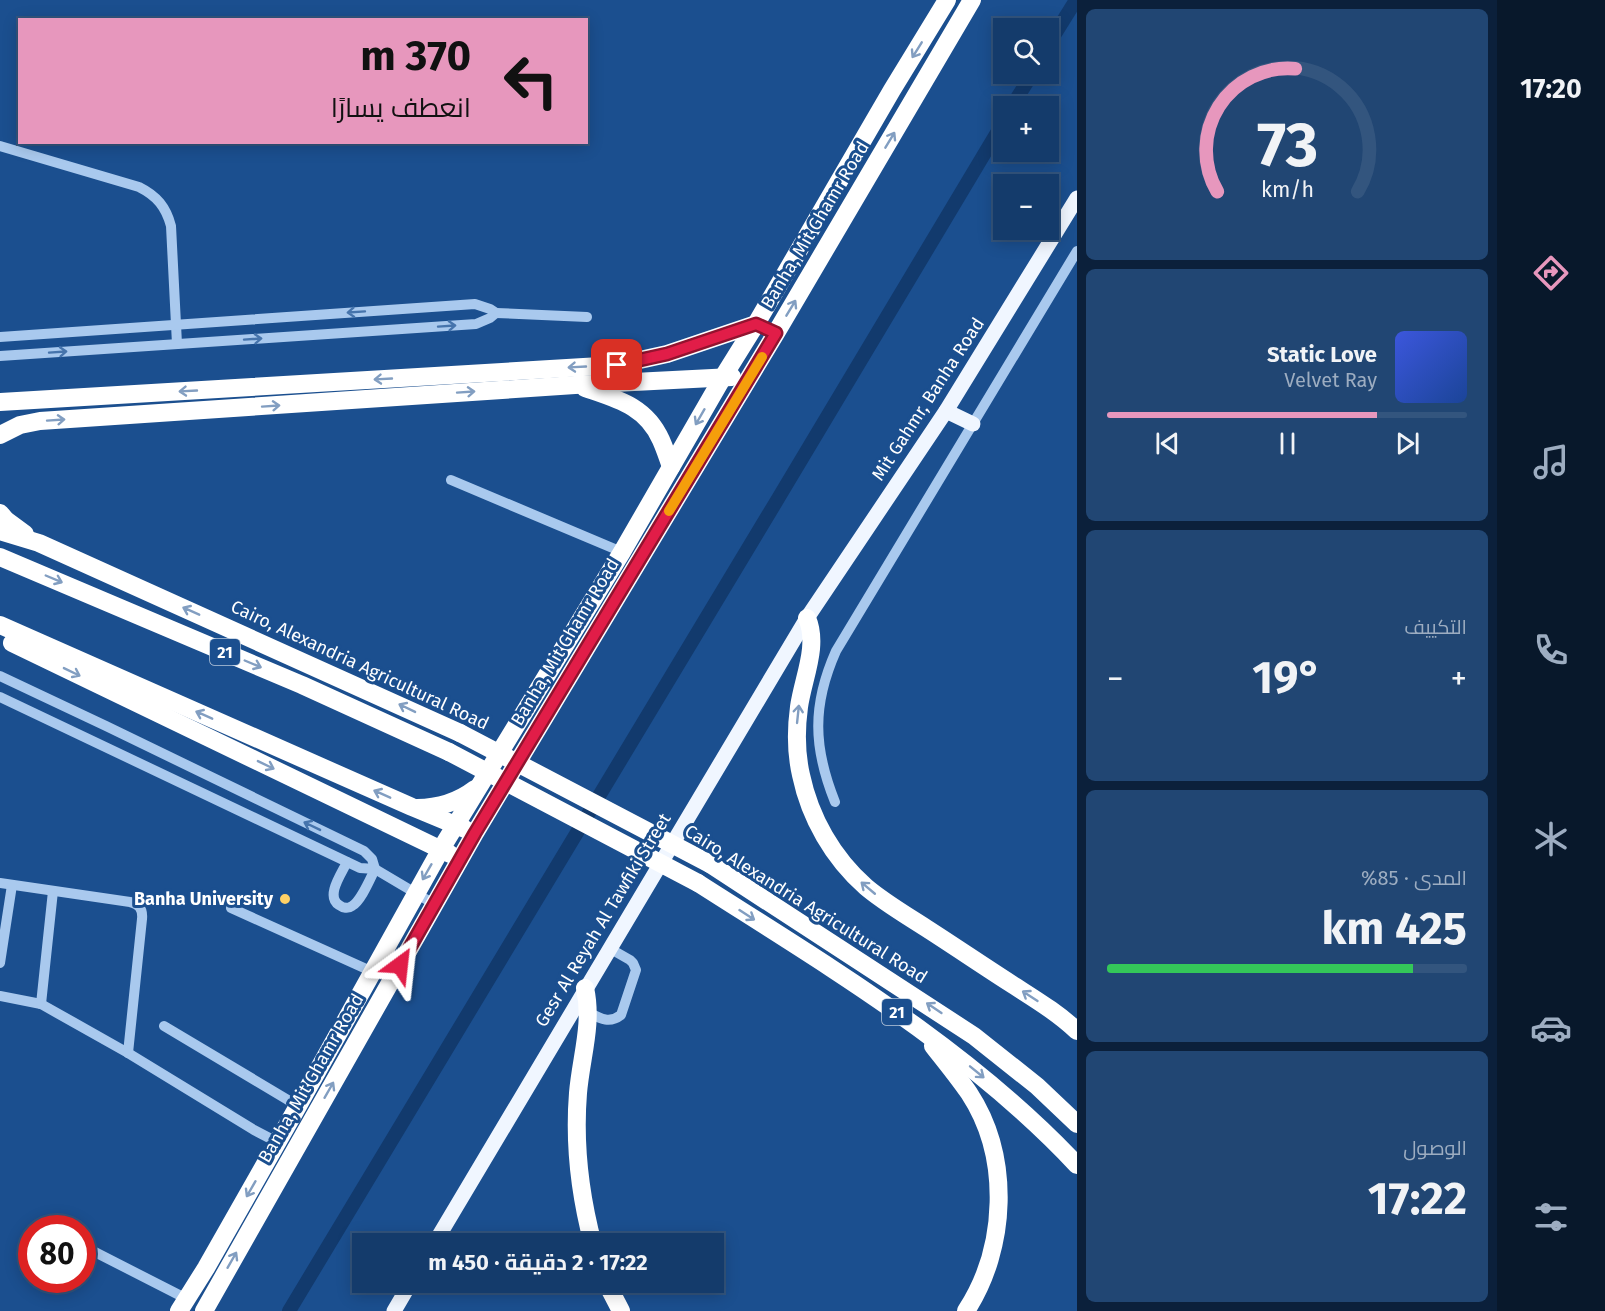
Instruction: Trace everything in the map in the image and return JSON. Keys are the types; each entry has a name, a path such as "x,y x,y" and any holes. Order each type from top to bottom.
{"highway":[{"name":"Banha, Mit Ghamr Road","path":"183,1305 298,1107 455,825 622,552 947,0"},
{"name":"Banha, Mit Ghamr Road","path":"204,1311 475,833 776,333 972,0"},
{"path":"892,90 913,102"},
{"path":"0,402 617,365 667,354 756,324 776,333"},
{"path":"0,435 20,425 40,421 575,385 750,376"},
{"path":"575,385 616,398 643,415 661,440 671,467"},
{"path":"0,513 6,520 39,543"},
{"name":"Cairo, Alexandria Agricultural Road","path":"0,531 39,543 460,733 710,864 974,1036 1037,1086 1077,1124"},
{"name":"21","path":"0,556 302,685 449,752 698,884 870,993 960,1058 1000,1091 1077,1165"},
{"path":"807,618 812,642 799,704 798,756 811,809 828,843 852,874 882,899 1047,1006 1077,1031"},
{"path":"0,625 475,833"},
{"path":"0,638 460,859"},
{"path":"412,807 427,808 455,802 479,786"},
{"path":"585,988 582,1009 588,1030 580,1069 577,1145 583,1200 590,1233"},
{"path":"919,1028 969,1093 986,1128 996,1166 999,1204 995,1239 985,1274 966,1311"},
{"path":"612,1293 621,1311"}],"main road":[{"name":"Mit Gahmr, Banha Road","path":"807,618 946,411 1077,198"},
{"path":"946,411 973,424"},
{"name":"Gesr Al Reyah Al Tawfiki Street","path":"585,988 807,618"},
{"name":"Gesr Al Reyah Al Tawfiki Street","path":"441,1233 582,1009"},
{"path":"394,1311 405,1293"}],"street":[{"path":"0,146 139,187 160,202 169,217 171,226 177,344"},
{"path":"835,802 820,757 818,734 821,695 829,665 1077,250"},
{"path":"0,337 475,304 496,313 587,317"},
{"path":"0,356 476,324 496,313"},
{"path":"451,480 622,552"},
{"path":"0,676 364,851 372,859 375,869 354,905 347,908 335,903 333,897 347,862"},
{"path":"0,697 347,862 365,869 375,869 434,904"},
{"path":"0,884 135,903 140,907 142,913 128,1053"},
{"path":"0,963 12,885"},
{"path":"41,1004 54,891"},
{"path":"231,908 373,972"},
{"path":"582,1009 608,1020 621,1015 636,970 633,963 609,948"},
{"path":"0,996 41,1004 278,1142"},
{"path":"164,1026 298,1107"},
{"path":"96,1253 183,1305"}],"waterway":[{"path":"1059,27 1076,0"},
{"path":"1018,96 1026,84"},
{"path":"289,1311 993,139"}],"slow traffic":[{"path":"669,511 762,357"}],"place":[{"name":"Banha University","path":"285,899"}],"route":[{"path":"400,965 475,833 776,333 756,324 667,354 617,365"}]}
